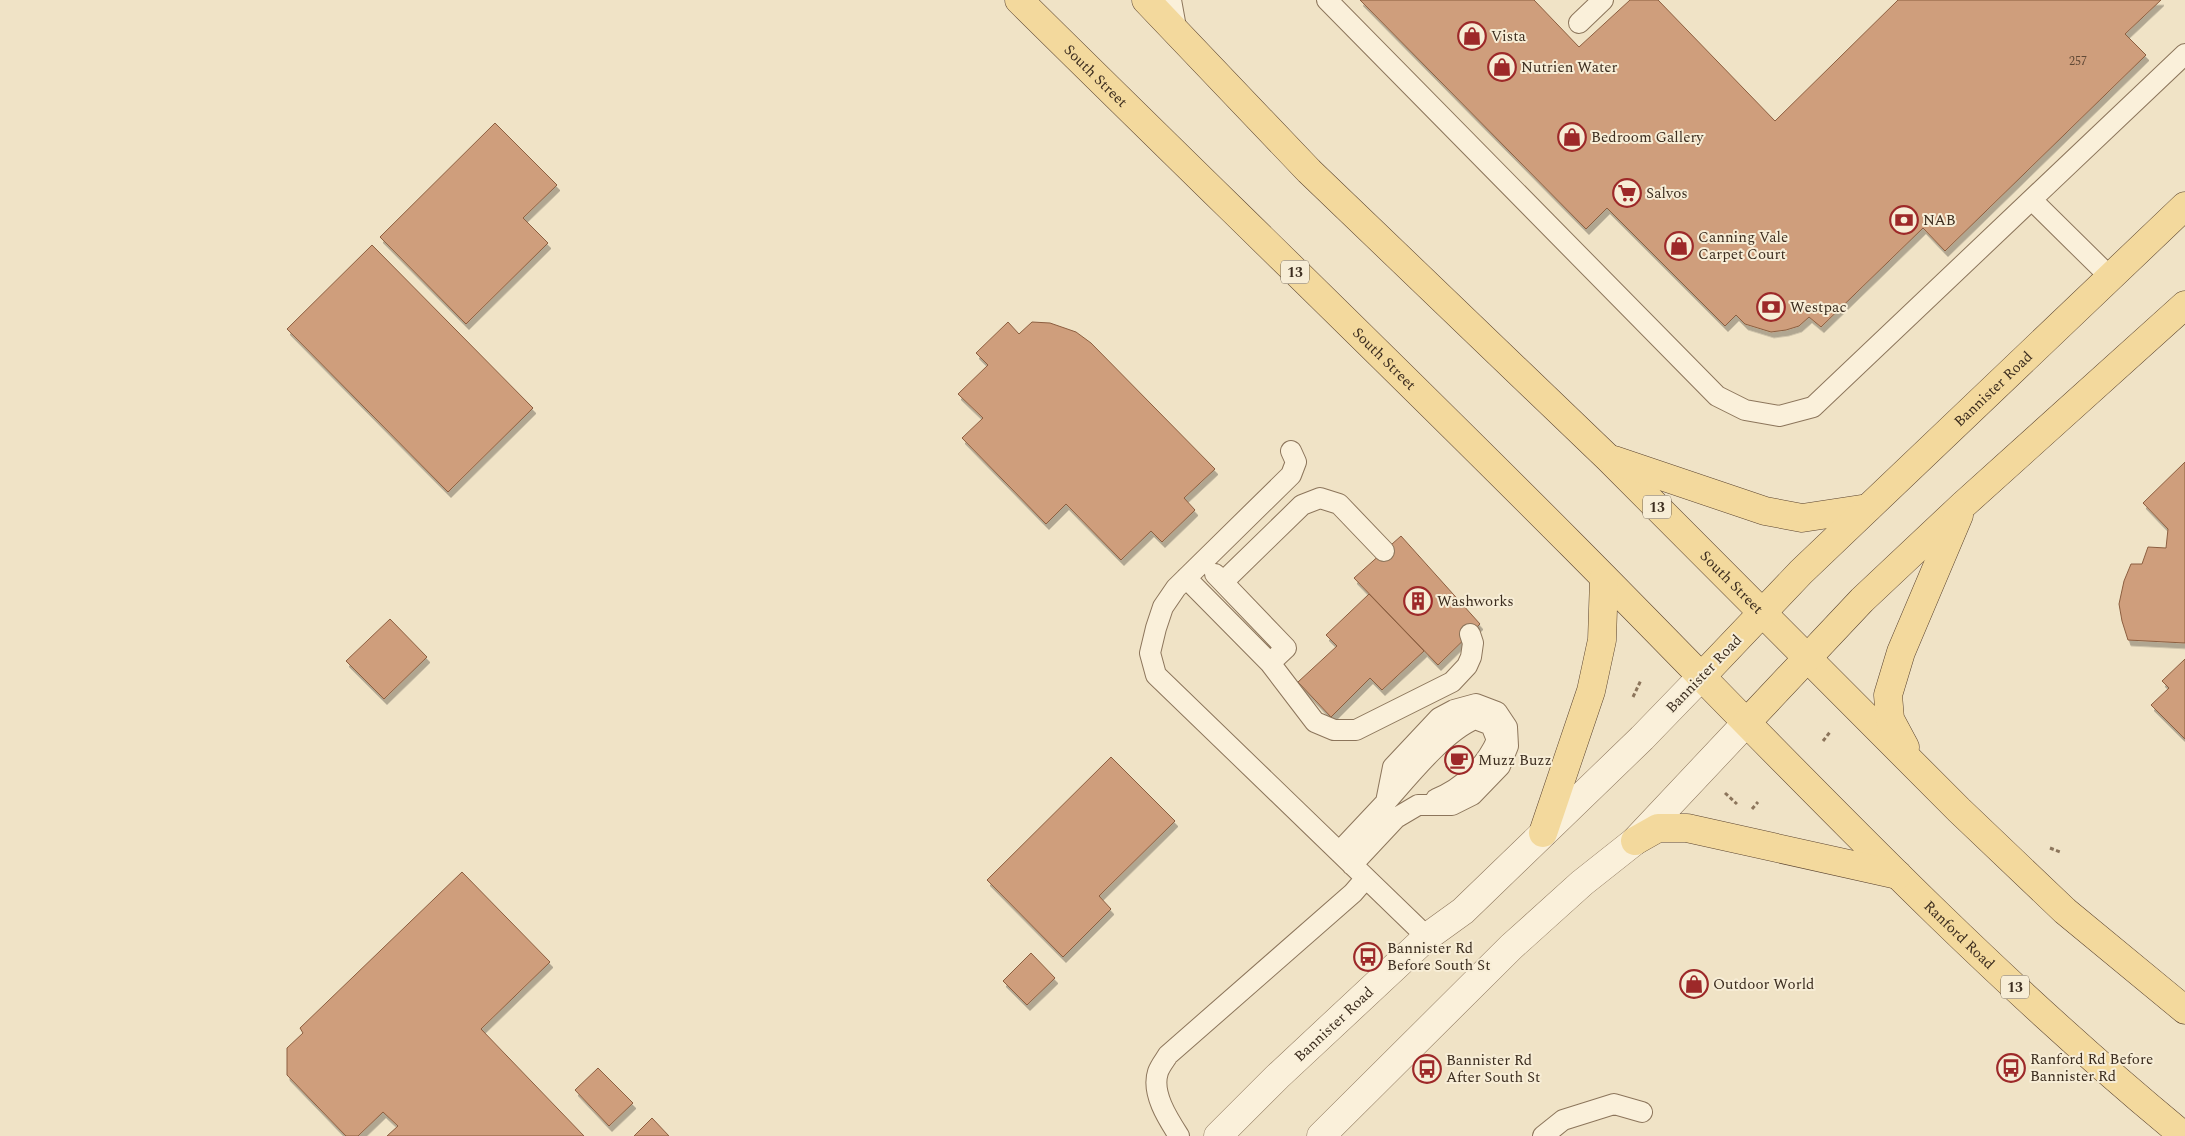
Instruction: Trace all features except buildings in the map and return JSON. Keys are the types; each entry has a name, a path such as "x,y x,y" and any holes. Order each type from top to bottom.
{"main road":[{"name":"South Street","path":"1019,0 1604,578 1747,722"},
{"name":"South Street","path":"1146,0 1309,170 1608,458 1808,658"},
{"name":"Bannister Road","path":"1702,676 1801,572 2185,206"},
{"path":"1747,722 1862,600 1963,505 2185,305"},
{"path":"1608,458 1765,511 1802,518 1868,508"},
{"path":"1917,768 1890,719 1888,695 1902,652 1963,505"},
{"path":"1543,833 1591,691 1602,640 1604,578"},
{"name":"13","path":"1808,658 1917,768 2065,911 2185,1010"},
{"name":"Ranford Road","path":"1747,722 1898,875 2008,981 2136,1097 2184,1136"},
{"path":"1636,841 1658,828 1687,828 1898,875"}],"street":[{"name":"Bannister Road","path":"1218,1136 1276,1077 1428,937 1463,911 1652,728 1702,676"},
{"path":"1321,1136 1511,947 1582,883 1636,841 1747,722"}],"lane":[{"path":"1172,0 1177,33"},
{"path":"1327,0 1717,396 1745,410 1779,416 1813,407 2185,54"},
{"path":"1579,23 1603,0"},
{"path":"2032,200 2110,276"},
{"path":"1291,451 1296,462 1291,475 1176,588 1163,607 1150,653 1156,675 1428,937"},
{"path":"1223,582 1302,505 1320,498 1339,504 1384,550"},
{"path":"1203,562 1286,648 1270,663"},
{"path":"1186,578 1270,663 1314,722 1334,730 1356,730 1452,682 1467,666 1471,657 1473,643 1470,634"},
{"path":"1179,1136 1168,1119 1158,1095 1158,1073 1168,1054 1352,893 1353,865 1386,802 1393,767 1439,718 1454,710 1476,704 1497,712 1507,727 1508,746 1500,766 1472,795 1452,805 1418,805 1396,818 1353,865"},
{"path":"1544,1136 1563,1120 1614,1104 1642,1112"}],"path":[{"path":"1823,741 1830,732"}],"place":[{"name":"Vista","path":"1472,36"},
{"name":"Nutrien Water","path":"1502,67"},
{"name":"Bedroom Gallery","path":"1572,137"},
{"name":"Salvos","path":"1627,193"},
{"name":"NAB","path":"1904,220"},
{"name":"Canning Vale Carpet Court","path":"1679,246"},
{"name":"Westpac","path":"1771,307"},
{"name":"Washworks","path":"1418,601"},
{"name":"Muzz Buzz","path":"1459,760"},
{"name":"Bannister Rd Before South St","path":"1368,957"},
{"name":"Outdoor World","path":"1694,984"},
{"name":"Ranford Rd Before Bannister Rd","path":"2011,1068"},
{"name":"Bannister Rd After South St","path":"1427,1069"}]}
